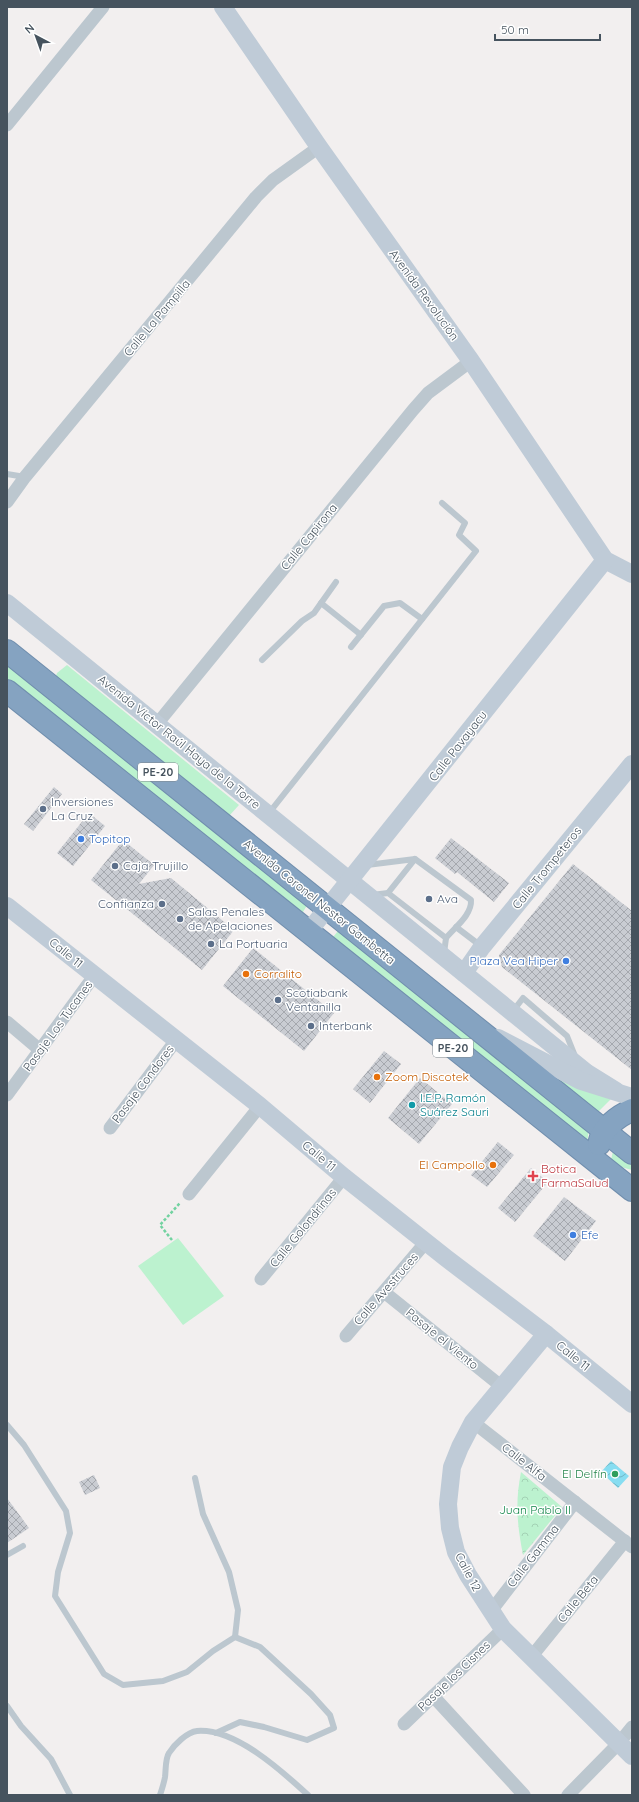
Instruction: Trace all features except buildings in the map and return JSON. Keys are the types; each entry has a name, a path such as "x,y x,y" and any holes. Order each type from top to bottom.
{"highway":[{"name":"Avenida Coronel Nestor Gambetta","path":"7,650 632,1153"},
{"name":"PE-20","path":"7,691 627,1185"},
{"path":"598,1163 598,1146 604,1131 614,1120 632,1110"}],"street":[{"path":"7,124 103,7"},
{"name":"Avenida Revolución","path":"223,7 319,148 471,361 605,560 632,574"},
{"name":"Calle La Pampilla","path":"7,502 25,478 256,197 273,180 319,148"},
{"name":"Calle Capirona","path":"157,724 413,410 428,393 471,361"},
{"name":"Calle Pavayacu","path":"309,931 364,865 605,560"},
{"name":"Avenida Víctor Raúl Haya de la Torre","path":"7,603 579,1067 624,1094"},
{"name":"Calle Trompeteros","path":"464,973 482,947 632,764"},
{"name":"Calle 11","path":"7,906 260,1106 344,1178 631,1401"},
{"name":"Pasaje Los Tucanes","path":"7,1095 94,976"},
{"path":"7,1022 40,1050"},
{"path":"472,1025 580,1081 624,1094"},
{"name":"Pasaje Condores","path":"110,1128 177,1040"},
{"path":"189,1194 260,1106"},
{"name":"Calle Golondrinas","path":"261,1279 344,1178"},
{"name":"Calle Avestruces","path":"346,1336 426,1242"},
{"name":"Pasaje el Viento","path":"384,1292 501,1386"},
{"name":"Calle 12","path":"546,1334 472,1422 452,1467 448,1504 450,1528 456,1552 468,1575 504,1629 632,1756"},
{"name":"Calle Alfa","path":"472,1422 629,1544"},
{"name":"Calle Gamma","path":"491,1611 575,1502"},
{"name":"Calle Beta","path":"532,1656 629,1544"},
{"name":"Pasaje los Cisnes","path":"404,1724 504,1629"},
{"path":"433,1696 524,1795"},
{"path":"568,1795 619,1743 632,1727"}],"lane":[{"path":"7,474 25,478"},
{"path":"268,814 476,551 459,535 465,523 442,503"},
{"path":"262,660 302,621 314,613 336,582"},
{"path":"321,603 361,635"},
{"path":"351,647 384,606 400,603 422,619"},
{"path":"388,893 415,859"},
{"path":"364,865 415,859 471,900 472,907 446,938 444,957"},
{"path":"368,895 388,893 446,938"},
{"path":"456,927 482,947"},
{"path":"512,1012 523,998 567,1036 579,1067"},
{"path":"7,1425 24,1445 66,1511 70,1533 58,1572 55,1596 104,1674 123,1685 162,1681 187,1672 213,1651 235,1637"},
{"path":"195,1478 203,1514 230,1572 238,1610 235,1637"},
{"path":"7,1555 23,1546"},
{"path":"216,1733 240,1722 264,1727 307,1740 334,1728 330,1715 311,1694 260,1647 235,1637"},
{"path":"7,1706 21,1726 51,1759 70,1795"},
{"path":"160,1795 165,1777 168,1755 180,1740 196,1731 216,1733 240,1741 292,1780 308,1795"}],"path":[{"path":"172,1240 160,1225 189,1194"}],"green space":[{"path":"7,662 306,901 306,907 303,912 298,912 7,681"},
{"path":"67,665 239,805 229,816 56,676 57,673"},
{"path":"343,930 589,1128 587,1144 333,937 338,931"},
{"path":"546,1070 611,1099 595,1115"},
{"path":"614,1147 632,1162 632,1170 610,1164"},
{"path":"178,1238 224,1296 183,1325 138,1266"},
{"name":"Juan Pablo II","path":"521,1472 562,1507 523,1555 519,1533 517,1504"}],"water":[{"name":"El Delfín","path":"611,1461 629,1476 618,1488 601,1472"}],"place":[{"name":"Inversiones La Cruz","path":"43,809"},
{"name":"Topitop","path":"81,839"},
{"name":"Caja Trujillo","path":"115,866"},
{"name":"Ava","path":"429,899"},
{"name":"Confianza","path":"162,904"},
{"name":"Salas Penales de Apelaciones","path":"180,919"},
{"name":"La Portuaria","path":"211,944"},
{"name":"Plaza Vea Hiper","path":"566,961"},
{"name":"Corralito","path":"246,974"},
{"name":"Scotiabank Ventanilla","path":"278,1000"},
{"name":"Interbank","path":"311,1026"},
{"name":"Zoom Discotek","path":"377,1077"},
{"name":"I.E.P. Ramón Suárez Sauri","path":"412,1105"},
{"name":"El Campollo","path":"493,1165"},
{"name":"Botica FarmaSalud","path":"533,1176"},
{"name":"Efe","path":"573,1235"},
{"name":"El Delfín","path":"615,1474"}]}
